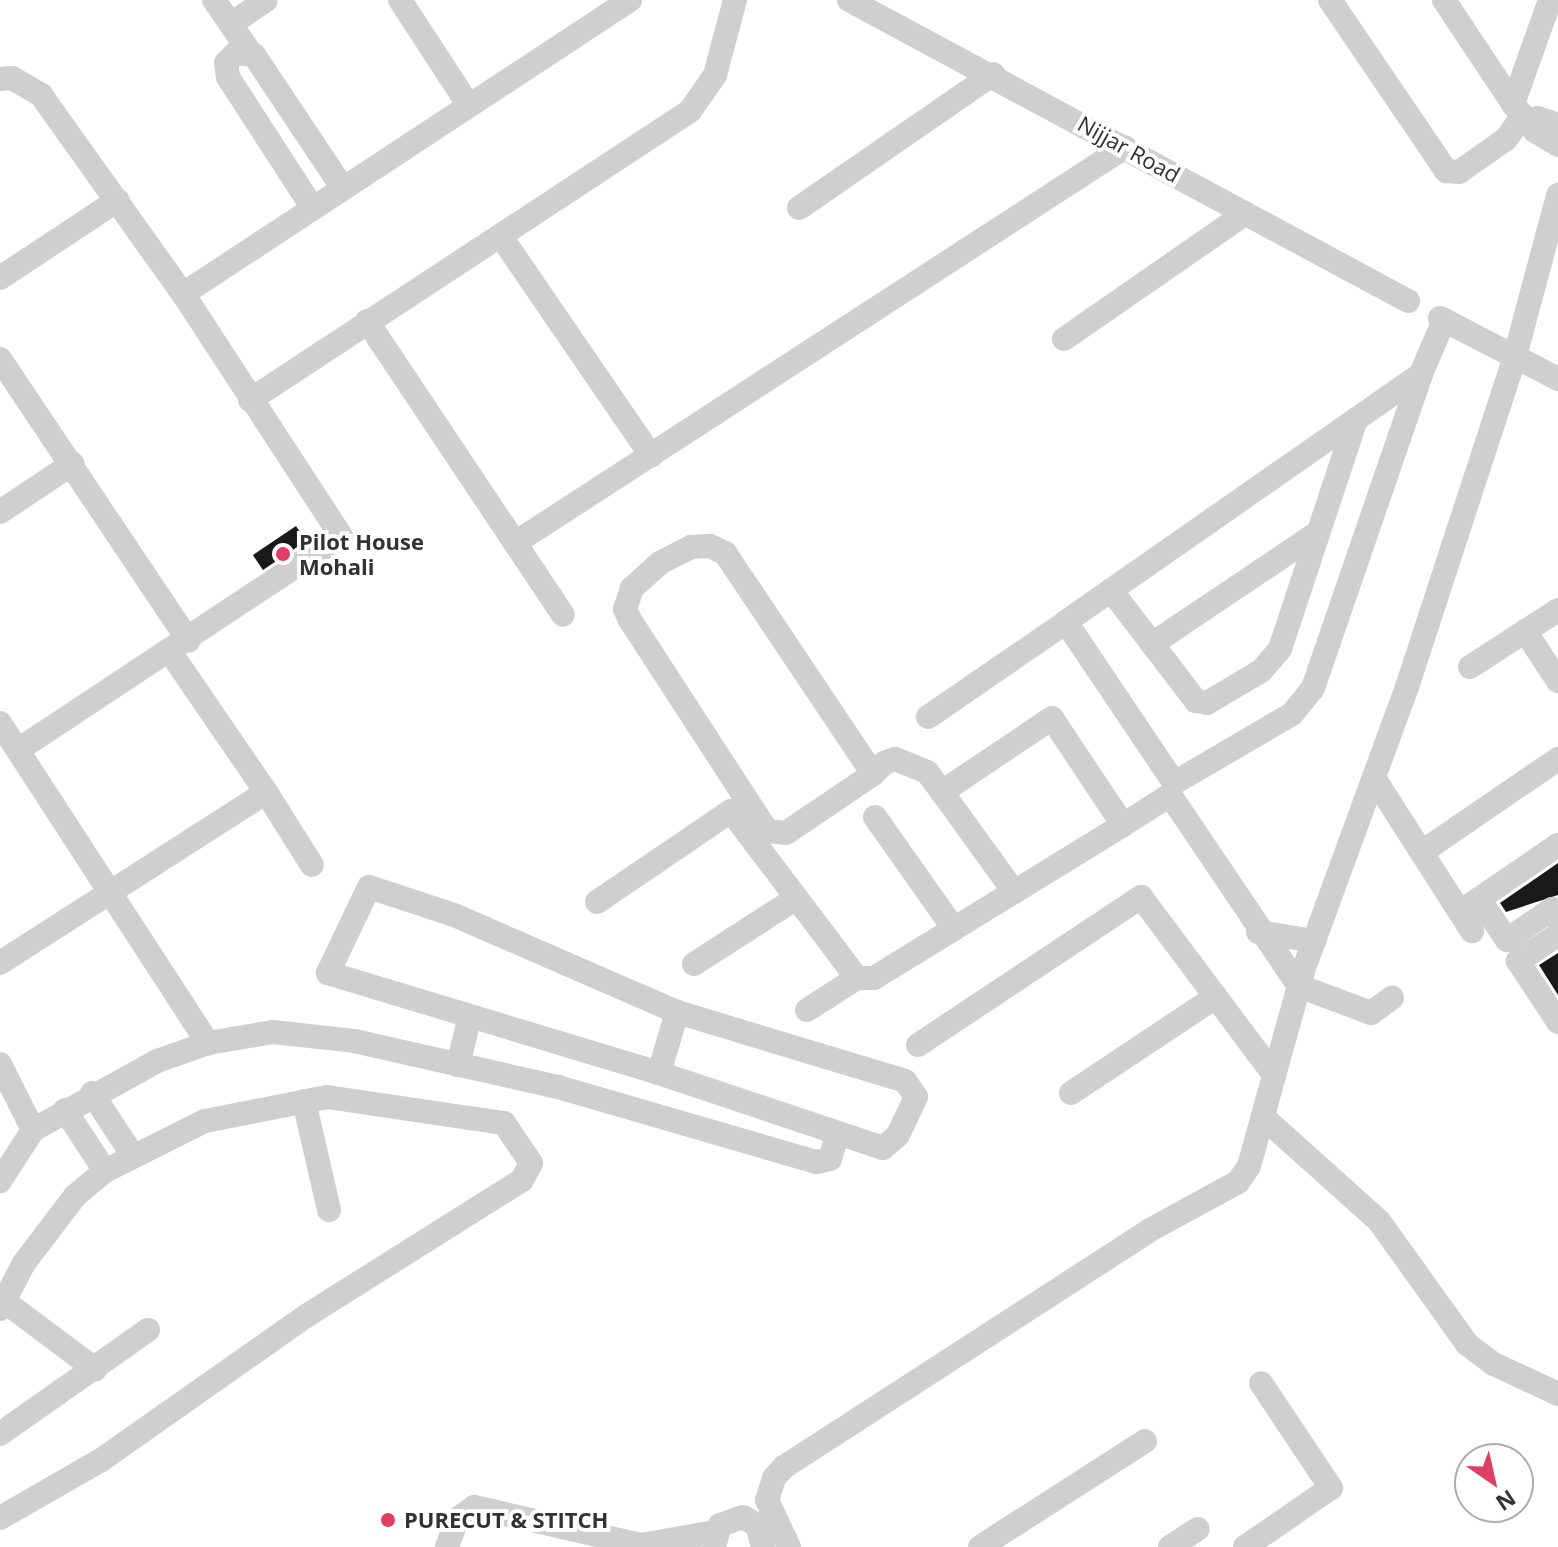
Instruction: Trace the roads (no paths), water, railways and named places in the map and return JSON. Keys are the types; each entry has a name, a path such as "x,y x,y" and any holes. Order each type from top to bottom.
{"street":[{"path":"214,0 342,187"},
{"path":"231,24 266,0"},
{"path":"400,0 469,106"},
{"path":"183,294 630,0"},
{"path":"250,400 367,321 502,238 701,101 715,75 735,0"},
{"name":"Nijjar Road","path":"849,0 993,74 1408,301"},
{"path":"1330,0 1446,171 1459,172 1506,139 1521,114 1550,0"},
{"path":"1444,0 1521,114 1558,145"},
{"path":"249,51 236,53 226,63 228,77 312,207"},
{"path":"799,208 993,74"},
{"path":"0,79 12,78 41,95 183,294 341,536 180,647 18,750"},
{"path":"1521,114 1558,125"},
{"path":"515,543 1125,147"},
{"path":"773,1539 767,1500 774,1478 784,1467 1150,1230 1238,1182 1253,1156 1299,986 1374,778 1515,356 1558,195"},
{"path":"0,278 118,200"},
{"path":"1064,339 1246,213"},
{"path":"502,238 651,456"},
{"path":"1066,622 1174,783 1292,714 1313,688 1442,319 1558,379"},
{"path":"367,321 563,615"},
{"path":"0,359 72,464 312,865"},
{"path":"928,717 1354,425 1421,374"},
{"path":"1111,590 1200,703 1261,671 1280,649 1354,425"},
{"path":"0,512 72,464"},
{"path":"1152,644 1317,533"},
{"path":"873,774 725,553 710,546 691,547 660,563 632,588 625,609 630,620 767,831 786,833 873,774 895,759 911,762 927,772 1014,892"},
{"path":"1470,667 1558,610"},
{"path":"1525,631 1558,681"},
{"path":"942,792 1052,718 1123,825"},
{"path":"0,723 208,1043"},
{"path":"1422,852 1558,759"},
{"path":"1374,778 1422,852 1470,914 1507,940 1552,909 1558,920"},
{"path":"0,963 266,792"},
{"path":"807,1010 857,978 874,978 1170,795 1258,932 1299,986 1371,1013 1392,998"},
{"path":"597,902 731,811 857,978"},
{"path":"875,817 954,929"},
{"path":"1470,914 1558,845"},
{"path":"369,887 454,915 677,1012 913,1088 916,1097 887,1147 659,1073 328,973 369,887"},
{"path":"918,1045 1141,897 1274,1075"},
{"path":"694,964 795,899"},
{"path":"1258,932 1314,941"},
{"path":"1558,935 1518,961 1558,1022"},
{"path":"1071,1093 1214,998"},
{"path":"659,1073 677,1012"},
{"path":"466,1066 478,1018"},
{"path":"0,1181 33,1130 92,1093 208,1043 273,1032 354,1041 558,1087 816,1162 830,1159 838,1133"},
{"path":"0,1064 33,1130"},
{"path":"92,1093 133,1156"},
{"path":"0,1518 101,1460 306,1316 531,1171 528,1153 504,1123 327,1097 205,1121 133,1156 105,1171 49,1227 2,1305 95,1369"},
{"path":"304,1101 329,1210"},
{"path":"65,1110 105,1171"},
{"path":"1263,1117 1379,1221 1467,1344 1494,1364 1558,1394"},
{"path":"0,1434 148,1330"},
{"path":"1245,1547 1331,1488 1261,1383"},
{"path":"980,1547 1145,1441"},
{"path":"447,1547 457,1519 474,1507 641,1545 715,1540 726,1520 743,1517 773,1539"},
{"path":"1170,1547 1198,1529"}],"place":[{"name":"Pilot House Mohali","path":"283,554"},
{"name":"PURECUT & STITCH","path":"388,1520"}]}
